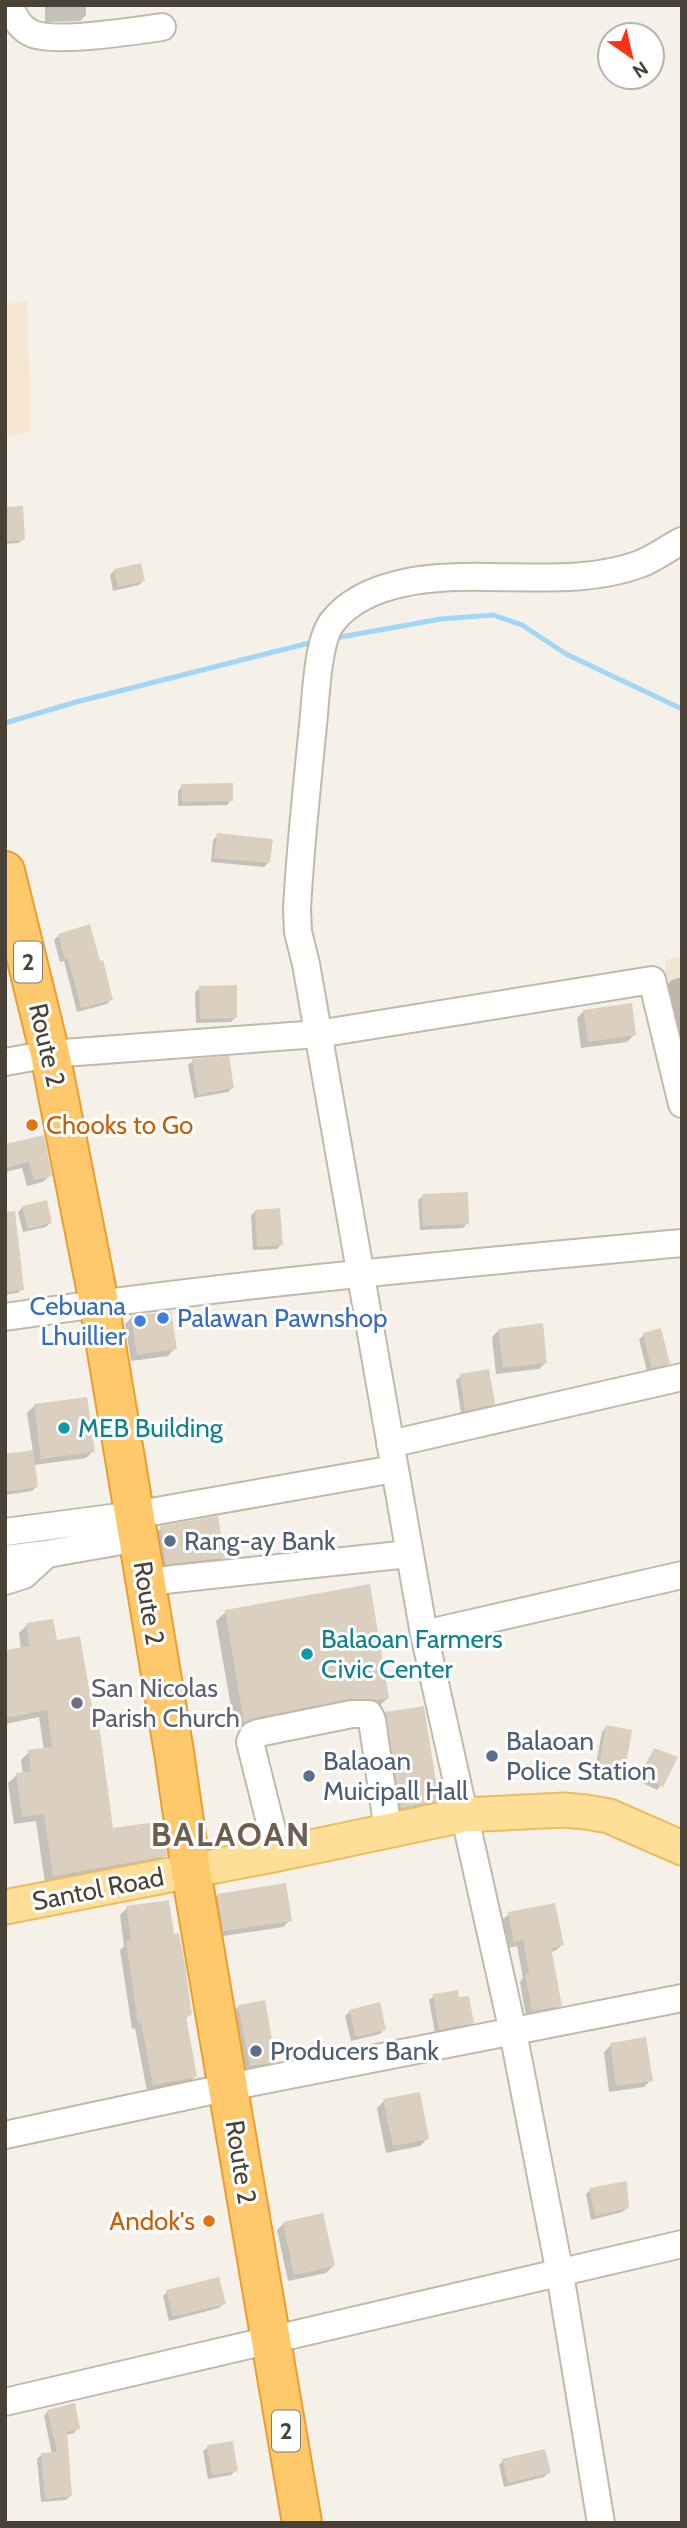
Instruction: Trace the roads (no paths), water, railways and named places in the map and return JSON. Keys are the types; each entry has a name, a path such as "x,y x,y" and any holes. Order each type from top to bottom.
{"highway":[{"name":"Route 2","path":"5,871 50,1054 99,1303 270,2339"},
{"name":"2","path":"270,2339 302,2523"}],"main road":[{"name":"Santol Road","path":"5,1907 463,1815 564,1810 586,1812 610,1816 682,1848"}],"street":[{"path":"10,5 12,15 31,34 46,37 107,34 162,27"},
{"path":"601,2523 560,2274 513,2032 424,1633 306,964 298,932 297,911 316,687 326,634 332,622 361,598 382,587 453,576 591,575 624,569 643,562 682,541"},
{"path":"5,1062 50,1054 318,1034 652,979 682,1104"},
{"path":"5,1317 99,1303 361,1273 682,1243"},
{"path":"5,1559 47,1555 136,1527 682,1377"},
{"path":"5,1532 136,1527"},
{"path":"146,1582 410,1554"},
{"path":"5,1581 24,1575 47,1555"},
{"path":"424,1633 682,1575"},
{"path":"278,1854 250,1742 253,1734 258,1732 352,1714 369,1714 388,1831"},
{"path":"5,2135 229,2087 682,1998"},
{"path":"5,2402 682,2244"}],"waterway":[{"path":"335,638 441,619 493,615 522,625 566,654 682,709"},
{"path":"5,723 76,702 317,641"}],"place":[{"name":"Chooks to Go","path":"32,1125"},
{"name":"Palawan Pawnshop","path":"163,1318"},
{"name":"Cebuana Lhuillier","path":"140,1321"},
{"name":"MEB Building","path":"64,1428"},
{"name":"Rang-ay Bank","path":"170,1541"},
{"name":"Balaoan Farmers Civic Center","path":"307,1654"},
{"name":"San Nicolas Parish Church","path":"77,1703"},
{"name":"Balaoan Police Station","path":"492,1756"},
{"name":"Balaoan Muicipall Hall","path":"309,1776"},
{"name":"Producers Bank","path":"256,2051"},
{"name":"Andok's","path":"209,2221"}],"district":[{"name":"BALAOAN","path":"231,1834"}]}
